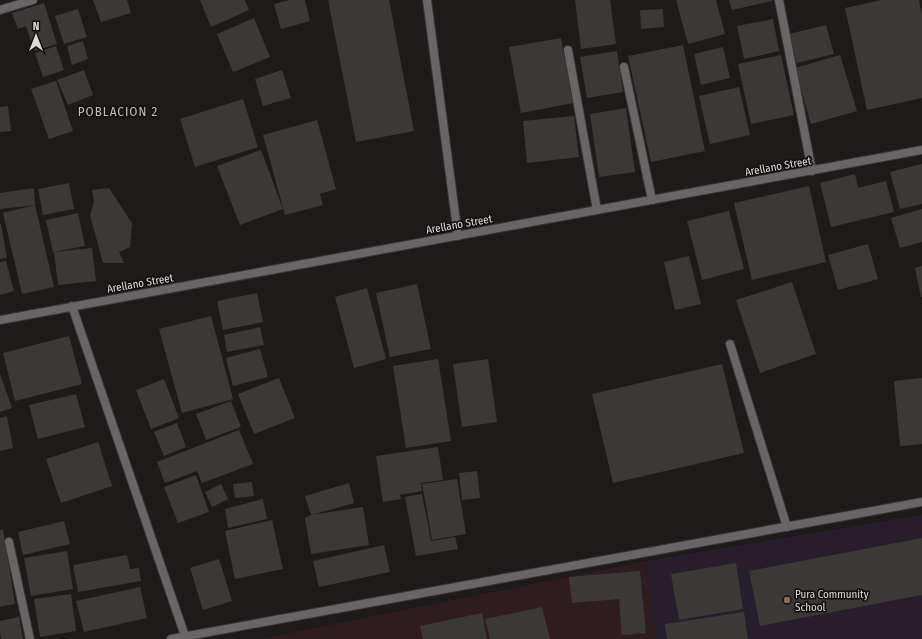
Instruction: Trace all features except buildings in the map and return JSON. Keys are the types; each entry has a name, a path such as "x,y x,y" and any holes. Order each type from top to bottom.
{"street":[{"path":"0,10 33,0"},
{"path":"427,0 458,236"},
{"path":"779,0 812,171"},
{"path":"568,50 597,210"},
{"path":"624,67 652,200"},
{"name":"Arellano Street","path":"0,320 922,150"},
{"path":"72,306 186,637"},
{"path":"730,344 787,527"},
{"path":"171,639 922,502"},
{"path":"9,542 30,639"}],"shaded area":[{"name":"Pura Community School","path":"922,515 922,639 656,639 647,561"},
{"path":"647,561 656,639 260,639"}],"place":[{"name":"Pura Community School","path":"787,600"}],"district":[{"name":"POBLACION 2","path":"118,111"}]}
